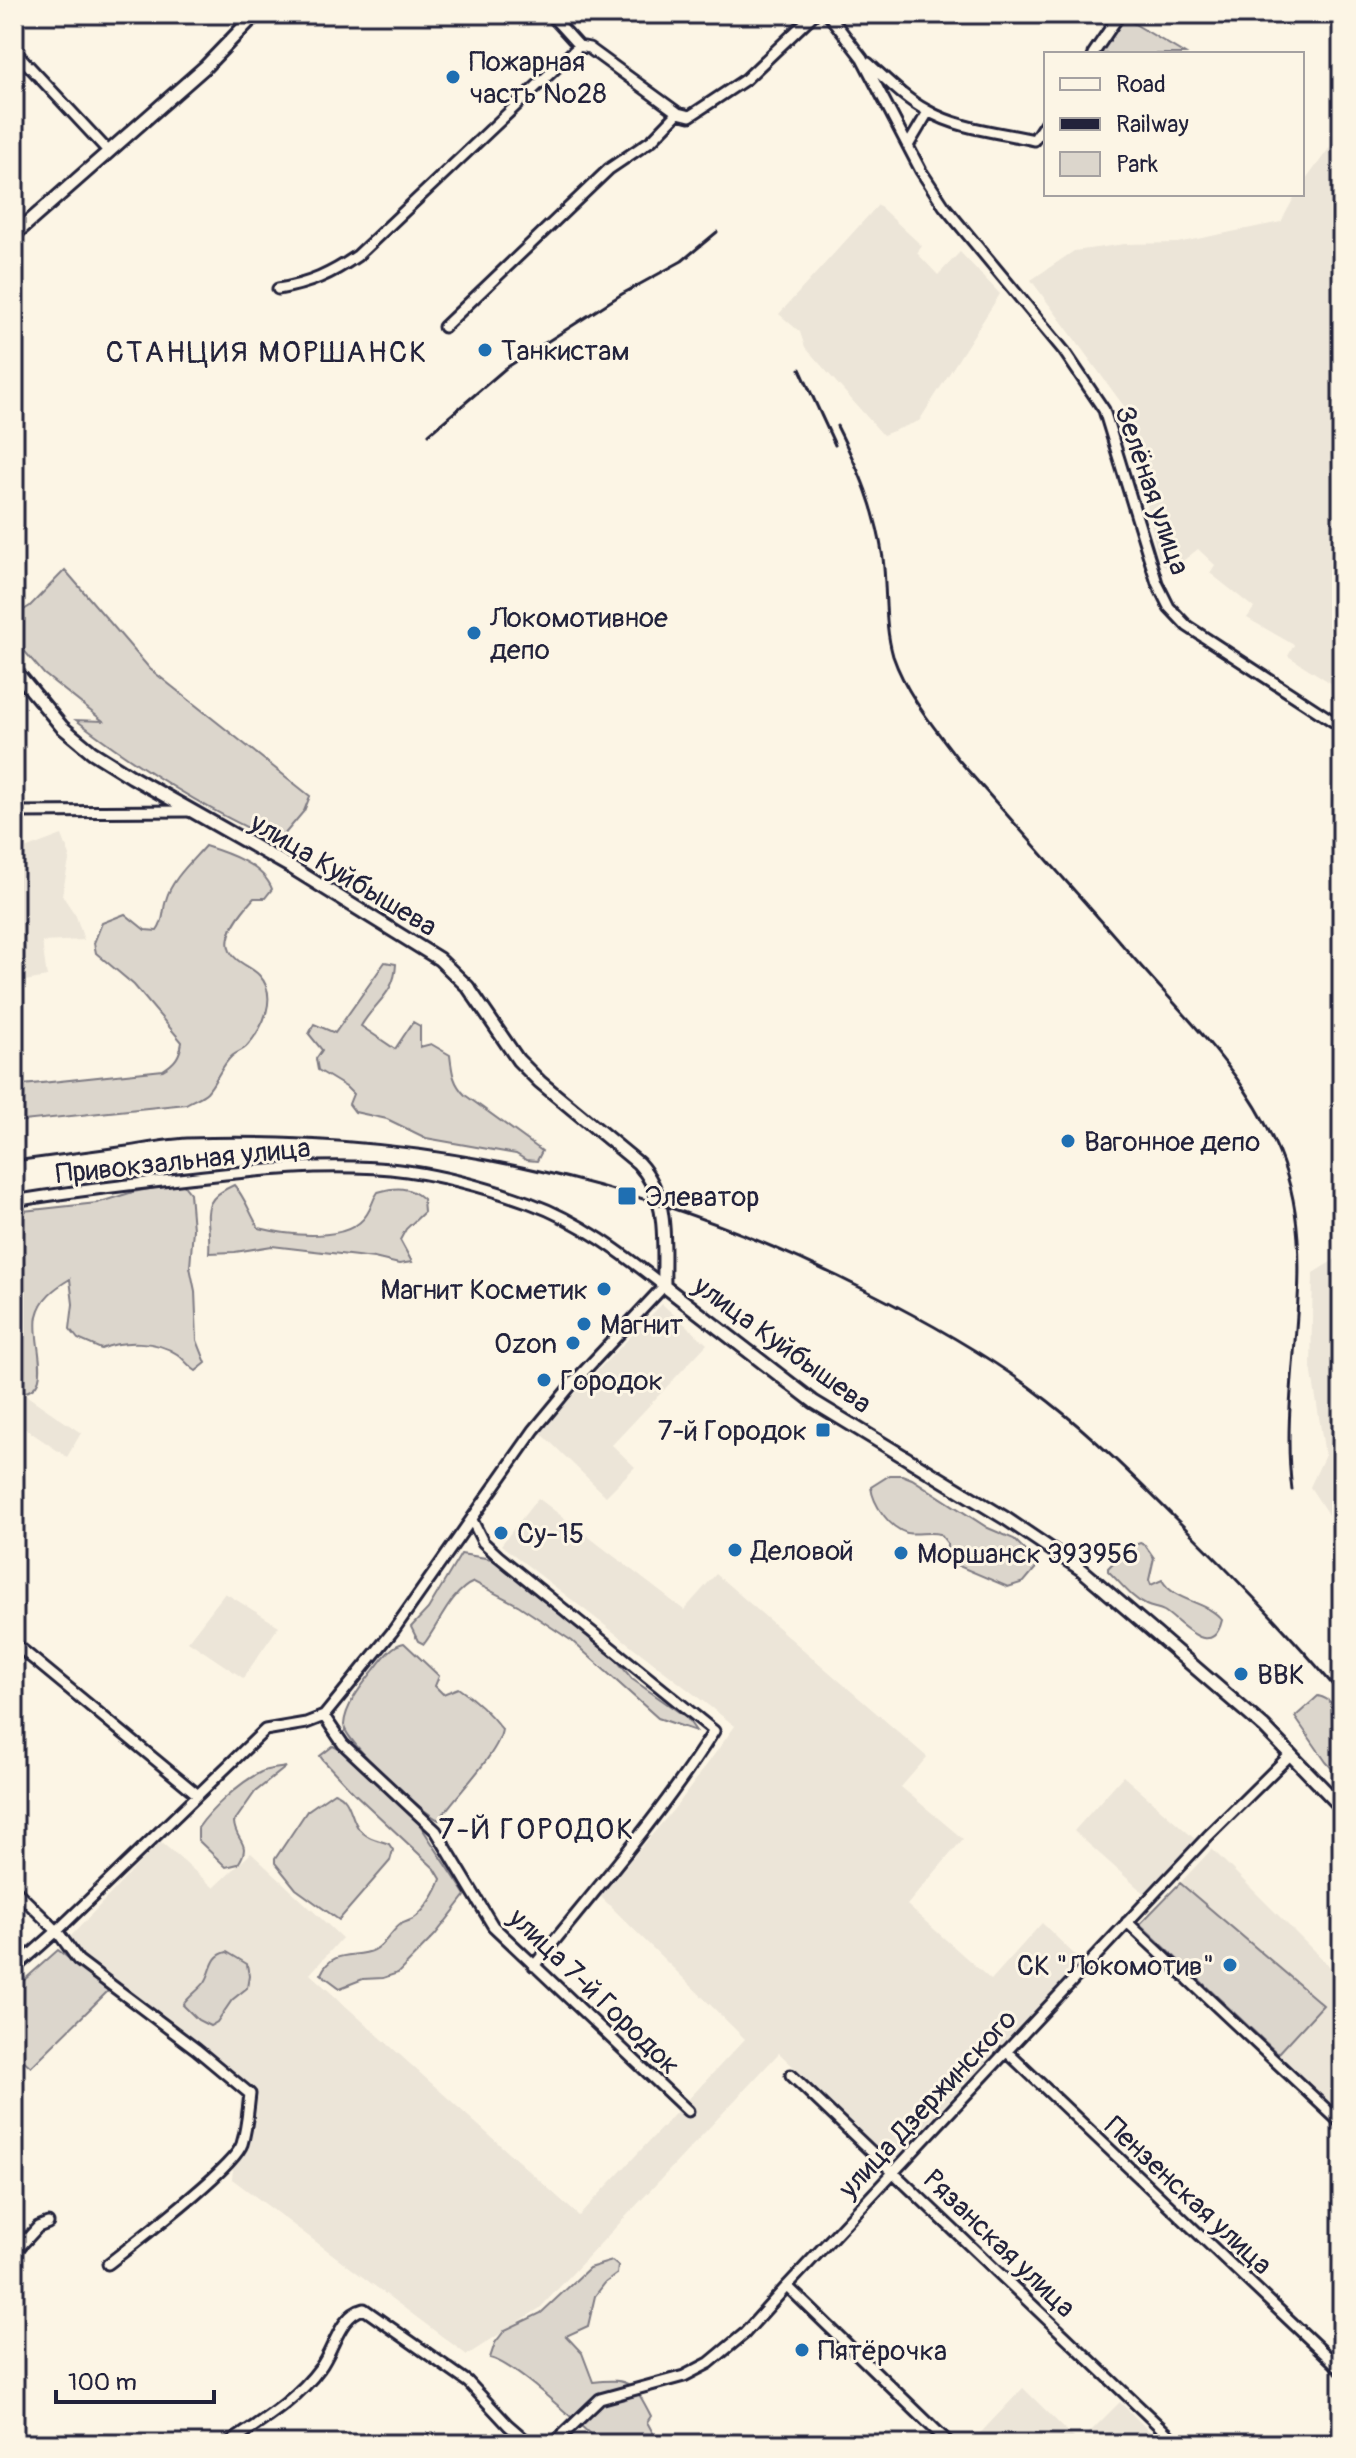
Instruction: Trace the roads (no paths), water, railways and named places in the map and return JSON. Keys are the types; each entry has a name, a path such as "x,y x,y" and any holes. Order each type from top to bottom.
{"street":[{"path":"14,235 205,67 256,14"},
{"path":"550,14 579,46 589,48 678,113 690,116 746,79 814,14"},
{"name":"Зелёная улица","path":"828,14 862,58 921,171 944,206 1064,351 1104,410 1157,583 1169,607 1187,626 1342,727"},
{"path":"1094,52 1118,17 1105,14"},
{"path":"278,289 307,284 331,274 357,256 579,46"},
{"path":"14,50 109,152"},
{"name":"Зелёная улица","path":"862,58 906,98 928,112 958,124 1034,140 1044,125"},
{"path":"909,144 928,112"},
{"path":"444,327 609,169 652,140 678,113"},
{"name":"улица Куйбышева","path":"14,669 62,727 92,752 392,928 439,959 468,987 518,1060 638,1163 649,1176 661,1204 664,1286 846,1423 1005,1518 1082,1570 1203,1672 1291,1754 1342,1808"},
{"path":"14,812 195,811"},
{"name":"Привокзальная улица","path":"14,1201 268,1169 406,1171 463,1182 533,1204 605,1242 664,1286"},
{"path":"14,1969 265,1730 306,1723 324,1716 393,1631 534,1430 573,1383 664,1286"},
{"path":"472,1520 483,1542 498,1556 714,1731 641,1835 534,1966"},
{"path":"14,1643 198,1795"},
{"name":"улица 7-й Городок","path":"324,1716 343,1744 436,1831 493,1926 688,2111"},
{"name":"улица Дзержинского","path":"553,2444 600,2399 684,2376 709,2363 744,2334 1208,1836 1291,1754"},
{"path":"14,1889 57,1931 78,1960 250,2094 242,2147 167,2217 108,2264"},
{"path":"1127,1922 1342,2124"},
{"name":"Пензенская улица","path":"1006,2051 1342,2370"},
{"name":"Рязанская улица","path":"791,2075 1178,2444"},
{"path":"14,2253 38,2227 48,2223"},
{"path":"787,2286 950,2444"},
{"path":"228,2444 287,2403 321,2367 341,2329 356,2311 364,2309 468,2382 530,2444"}],"railway":[{"path":"429,434 506,368 622,294 682,261 717,232"},
{"path":"800,369 835,445"},
{"path":"837,426 860,475 876,522 883,558 890,644 913,697 958,759 1208,1042 1254,1104 1272,1138 1286,1173 1295,1211 1298,1246 1299,1281 1289,1420 1292,1490"},
{"path":"14,1161 187,1138 277,1138 365,1143 451,1154 537,1170 621,1192 704,1220 786,1253 937,1328 983,1355 1048,1401 1114,1458 1219,1562 1282,1627 1342,1696"}],"place":[{"name":"Пожарная часть №28","path":"453,77"},
{"name":"Танкистам","path":"485,350"},
{"name":"Локомотивное депо","path":"474,633"},
{"name":"Вагонное депо","path":"1068,1141"},
{"name":"Элеватор","path":"627,1196"},
{"name":"Магнит Косметик","path":"604,1289"},
{"name":"Магнит","path":"584,1324"},
{"name":"Ozon","path":"573,1343"},
{"name":"Городок","path":"544,1380"},
{"name":"7-й Городок","path":"823,1430"},
{"name":"Су-15","path":"501,1533"},
{"name":"Деловой","path":"735,1550"},
{"name":"Моршанск 393956","path":"901,1553"},
{"name":"ВВК","path":"1241,1674"},
{"name":"СК \"Локомотив\"","path":"1230,1965"},
{"name":"Пятёрочка","path":"802,2350"}],"district":[{"name":"СТАНЦИЯ МОРШАНСК","path":"267,352"},
{"name":"7-Й ГОРОДОК","path":"537,1829"}]}
